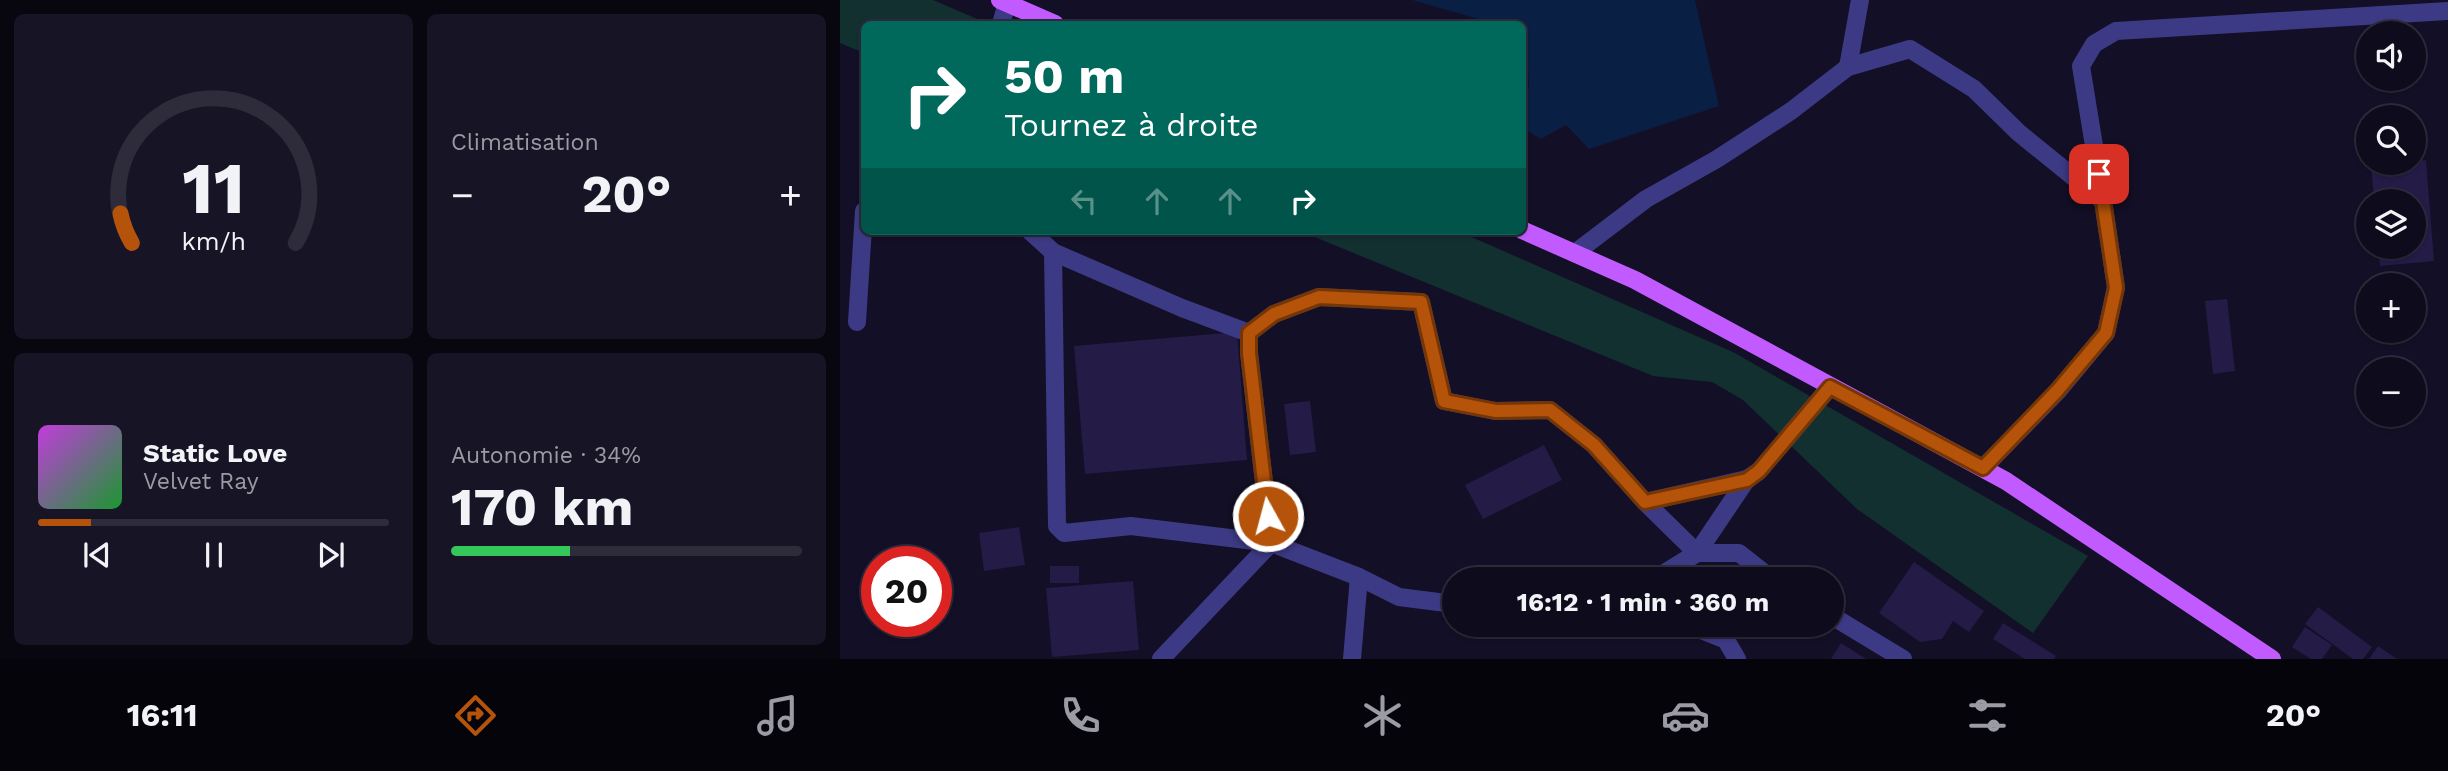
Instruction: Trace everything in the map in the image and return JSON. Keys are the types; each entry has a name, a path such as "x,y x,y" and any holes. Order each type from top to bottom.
{"main road":[{"path":"1003,2 1048,21"},
{"path":"1526,232 1635,279 1983,468 2120,555 2272,659"}],"lane":[{"path":"1848,67 1860,0"},
{"path":"1001,21 1003,2"},
{"path":"1983,468 2057,391 2106,333 2116,288 2081,66 2094,44 2116,31 2448,11"},
{"path":"1575,253 1646,199 1717,159 1791,111 1848,67 1910,49 1974,89 2019,133 2103,201"},
{"path":"857,322 862,235"},
{"path":"1035,235 1054,252 1182,308 1249,333"},
{"path":"1054,252 1057,526 1064,533 1131,526 1271,543 1359,577 1399,597 1442,602"},
{"path":"1249,333 1274,314 1319,297 1421,302 1444,401 1496,411 1550,410 1594,445 1645,502 1697,553 1739,553 1757,567"},
{"path":"1249,333 1271,543"},
{"path":"1678,567 1697,553 1747,480 1759,471 1830,387"},
{"path":"1645,502 1747,480"},
{"path":"1161,659 1271,543"},
{"path":"1352,659 1359,577"},
{"path":"1844,623 1903,659"},
{"path":"1718,637 1726,640 1737,659"}],"green space":[{"path":"840,0 933,0 982,21 861,21 861,52 840,43"},
{"path":"1310,235 1467,235 1735,353 2088,556 2033,633 1857,509 1743,400 1712,382 1653,376"}],"water":[{"path":"1412,0 1695,0 1719,106 1589,149 1566,125 1541,139 1526,130 1526,90 1529,88 1526,21 1486,21"}],"building":[{"path":"2426,160 2434,261 2380,266 2379,259 2426,259 2426,189 2373,189 2372,175 2426,175"},
{"path":"2227,299 2235,371 2213,374 2205,301"},
{"path":"1237,332 1247,460 1085,474 1074,346"},
{"path":"1310,401 1316,452 1290,455 1284,404"},
{"path":"1544,445 1562,480 1483,519 1465,485"},
{"path":"1019,527 1025,565 984,571 979,533"},
{"path":"1914,562 1984,611 1969,632 1953,621 1942,639 1920,642 1879,613"},
{"path":"1050,566 1079,566 1079,583 1050,583"},
{"path":"1133,581 1139,650 1052,657 1046,588"},
{"path":"2318,607 2372,647 2363,659 2353,659 2305,624"},
{"path":"2003,623 2056,656 2054,659 2025,659 1993,639"},
{"path":"2305,627 2332,645 2322,659 2311,659 2292,647"},
{"path":"1841,643 1866,659 1831,659"},
{"path":"2378,646 2397,659 2369,659"}],"route":[{"path":"1268,516 1249,333 1274,314 1319,297 1421,302 1444,401 1496,411 1550,410 1594,445 1645,502 1747,480 1759,471 1830,387 1983,468 2057,391 2106,333 2116,288 2099,174"}]}
